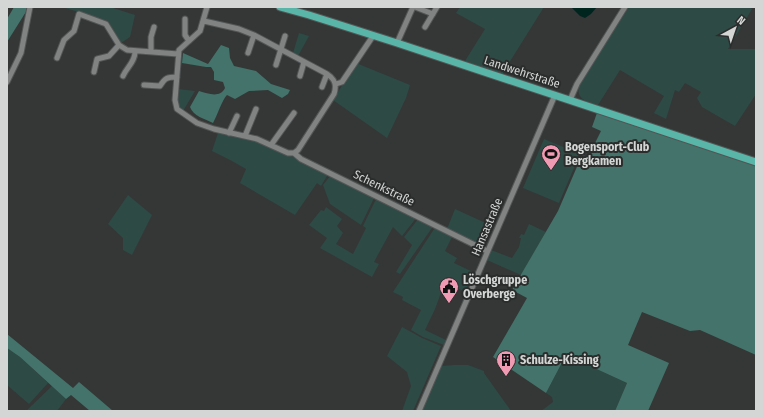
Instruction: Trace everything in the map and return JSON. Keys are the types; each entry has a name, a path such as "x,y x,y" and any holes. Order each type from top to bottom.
{"main road":[{"name":"Landwehrstraße","path":"280,7 397,43 756,162"}],"street":[{"path":"7,82 21,53 30,7"},
{"path":"144,85 160,86 165,78 177,77 179,50 200,31 207,7"},
{"path":"397,43 414,7 432,14"},
{"path":"424,27 437,7"},
{"path":"570,100 577,84 625,7"},
{"path":"57,58 64,40 74,31 78,14 106,24 119,45 127,50 135,52 178,54"},
{"path":"185,19 185,35 189,41"},
{"path":"204,21 254,34 327,74 333,79 336,84 334,94 298,150 294,153"},
{"path":"151,52 151,37 154,27"},
{"path":"248,53 254,34"},
{"path":"276,65 285,36"},
{"path":"336,84 342,82 373,36"},
{"path":"94,72 97,59 109,56 119,45"},
{"path":"123,76 126,69 134,61 135,52"},
{"path":"300,76 304,62"},
{"path":"322,87 327,74"},
{"name":"Schenkstraße","path":"177,77 175,100 177,108 197,123 214,129 257,139 288,153 294,153 301,159 487,251"},
{"name":"Hansastraße","path":"419,411 555,95"},
{"path":"245,136 256,109"},
{"path":"272,145 294,113"},
{"path":"229,133 236,116"}],"shaded area":[{"path":"14,7 29,7 7,42 7,19"},
{"path":"62,7 110,7 135,15 130,37 121,43 108,21"},
{"path":"460,7 544,7 502,74 465,61 485,29 456,13"},
{"path":"571,7 597,7 585,18 580,16"},
{"path":"629,7 749,7 752,9 728,49 756,49 756,94 735,126 702,107 697,98 701,92 685,83 679,92 675,90 666,119 654,113 664,96 620,70 598,105 586,101 581,97 578,89 579,84"},
{"path":"299,33 309,36 298,56 293,53"},
{"path":"221,45 229,48 230,58 234,66 256,71 271,84 290,90 288,94 282,98 268,90 249,91 235,99 227,95 223,100 213,123 196,115 190,107 199,91 217,94 225,88 223,82 214,80 214,72 211,67 182,63 183,53 208,64"},
{"path":"356,63 410,85 406,98 387,138 333,100"},
{"path":"178,89 195,91 183,111 177,103"},
{"path":"598,110 756,164 756,355 700,330 690,331 642,312 628,345 669,363 648,411 615,411 627,383 566,355 546,393 493,357 527,298 512,290 558,211 582,155 588,157 601,131 592,127"},
{"path":"218,133 255,140 327,172 327,176 321,186 317,183 295,215 240,183 246,169 212,151"},
{"name":"Bogensport-Club Bergkamen","path":"544,139 580,154 559,203 523,188"},
{"path":"331,175 375,196 361,225 330,204 323,185"},
{"path":"128,195 152,215 132,255 123,250 123,238 108,224"},
{"path":"377,197 417,217 402,236 393,227 374,262 379,264 372,277 320,248 327,238 309,225 321,210 324,211 326,207 342,219 337,226 343,233 336,244 353,254 366,228 363,226"},
{"path":"455,209 492,226 483,248 447,229"},
{"path":"419,218 434,225 400,274 396,272 412,245 404,237"},
{"path":"529,224 546,232 521,275 487,260 491,250 512,258 519,247 521,238 519,238 521,234 524,235"},
{"path":"436,226 453,235 445,251 457,258 454,263 473,272 465,292 445,282 425,330 446,340 444,345 423,337 411,330 421,310 402,300 403,297 393,292"},
{"path":"402,327 441,346 413,411 402,411 411,386 407,372 387,356"},
{"path":"7,334 73,388 79,382 113,411 90,411 71,395 66,399 20,357 7,348"},
{"path":"7,348 20,357 48,383 29,404 7,385"},
{"path":"566,355 627,383 615,411 541,411 553,402 552,397 546,393"},
{"path":"468,365 484,371 511,411 422,411 441,366"},
{"path":"52,386 66,399 57,411 26,411"}],"place":[{"name":"Bogensport-Club Bergkamen","path":"551,171"},
{"name":"Löschgruppe Overberge","path":"449,304"},
{"name":"Schulze-Kissing","path":"506,377"}]}
